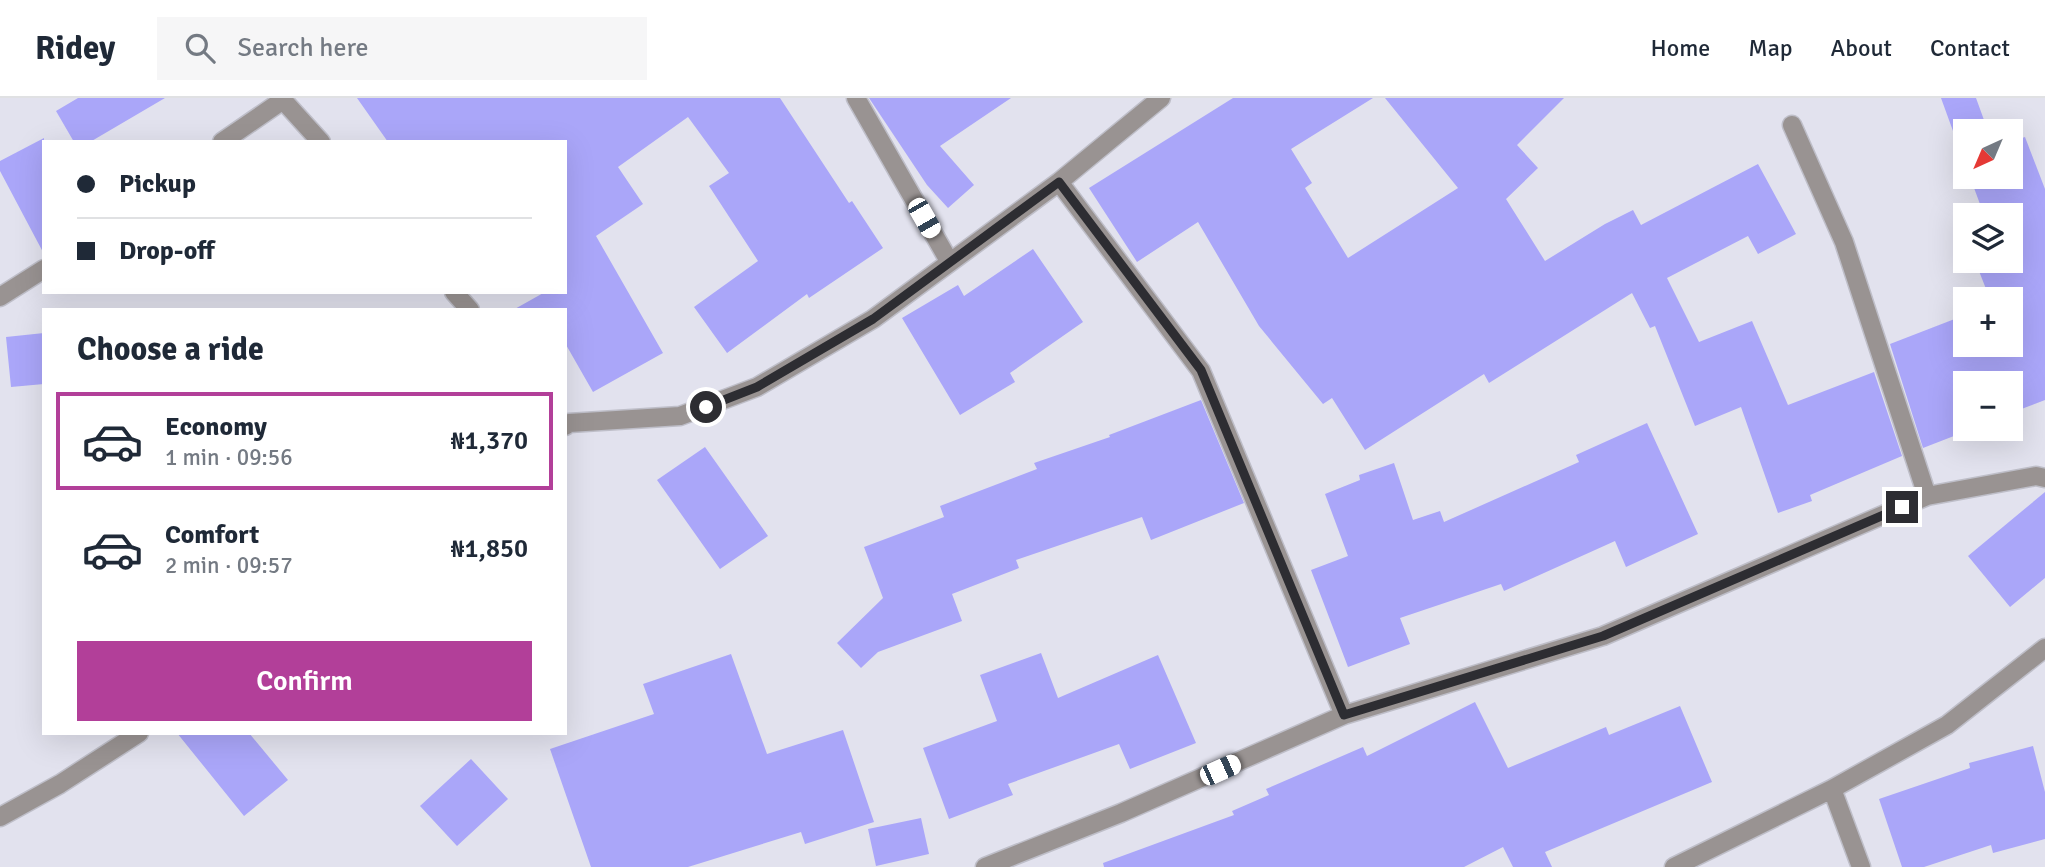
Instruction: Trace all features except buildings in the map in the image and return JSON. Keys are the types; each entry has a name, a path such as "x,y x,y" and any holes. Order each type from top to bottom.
{"street":[{"path":"856,98 949,261"},
{"path":"567,422 680,416 757,387 873,319 1059,182 1161,98"},
{"path":"225,140 282,99 319,140"},
{"path":"1792,125 1844,242 1927,496"},
{"path":"1059,182 1201,370 1344,715"},
{"path":"0,297 42,270"},
{"path":"456,294 468,308"},
{"path":"985,867 1121,813 1344,715 1603,636 1927,496 2036,476 2045,478"},
{"path":"1674,867 1832,789 1947,725 2045,648"},
{"path":"0,817 60,784 136,735"},
{"path":"1832,789 1861,867"}],"route":[{"path":"706,407 757,387 873,319 1059,182 1201,370 1344,715 1603,636 1902,507"}]}
